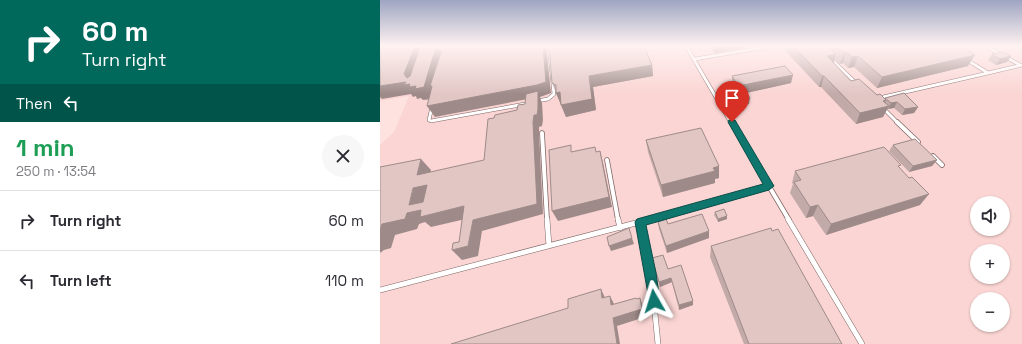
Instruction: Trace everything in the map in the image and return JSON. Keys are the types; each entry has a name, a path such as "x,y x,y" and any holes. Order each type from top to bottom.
{"lane":[{"path":"433,106 429,120 431,121 548,99 554,94 551,62"},
{"path":"697,62 862,344"},
{"path":"834,62 862,88"},
{"path":"970,62 988,73"},
{"path":"919,143 873,99 1021,65"},
{"path":"542,133 549,246"},
{"path":"930,154 942,165"},
{"path":"607,160 620,228"},
{"path":"380,290 620,228 769,186"},
{"path":"641,222 651,273 658,344"}],"shaded area":[{"path":"380,62 1022,62 1022,344 380,344 380,145 394,132 409,96 380,101"}],"building":[{"path":"380,62 409,62 404,74 407,78 410,76 415,62 431,62 424,87 415,89 416,86 409,87 410,84 404,85 406,82 380,86"},
{"path":"438,62 544,62 546,82 537,85 427,106 432,86 430,86"},
{"path":"550,62 651,62 652,65 589,76 592,99 561,105 560,92 556,93 556,85 552,83"},
{"path":"809,62 833,62 851,81 859,79 877,95 880,94 886,100 883,101 889,106 860,113 824,76 822,76"},
{"path":"865,62 945,62 882,77"},
{"path":"785,66 793,75 738,86 732,76"},
{"path":"744,90 750,98 741,100 736,92"},
{"path":"538,91 538,109 537,115 534,115 533,122 537,204 473,220 468,246 452,250 453,243 459,242 464,206 420,217 421,210 407,213 405,219 382,224 380,231 380,167 421,159 417,175 484,160 488,119 494,118 495,115 517,110 518,105 525,104 526,94","holes":["427,185 423,202 409,205 413,188"]},
{"path":"904,93 918,107 905,109 897,102 891,103 885,98"},
{"path":"701,128 719,166 713,168 715,171 661,185 646,140"},
{"path":"915,139 937,160 913,166 893,145"},
{"path":"571,145 571,152 595,147 596,152 600,151 609,197 552,211 549,150"},
{"path":"884,147 901,165 898,166 909,178 912,177 929,194 831,224 818,205 810,207 794,182 801,180 795,171"},
{"path":"724,209 727,216 718,219 715,212"},
{"path":"702,214 709,231 666,246 658,222 666,219 668,224"},
{"path":"629,228 632,238 609,246 607,237"},
{"path":"771,228 772,231 778,229 842,344 749,344 711,246"},
{"path":"663,255 668,269 681,265 693,301 679,305 671,278 659,282 652,258"},
{"path":"601,289 602,298 610,296 611,305 640,298 642,309 613,318 617,344 451,344 568,308 568,299"}],"route":[{"path":"654,301 651,273 641,222 769,186 732,122"}]}
